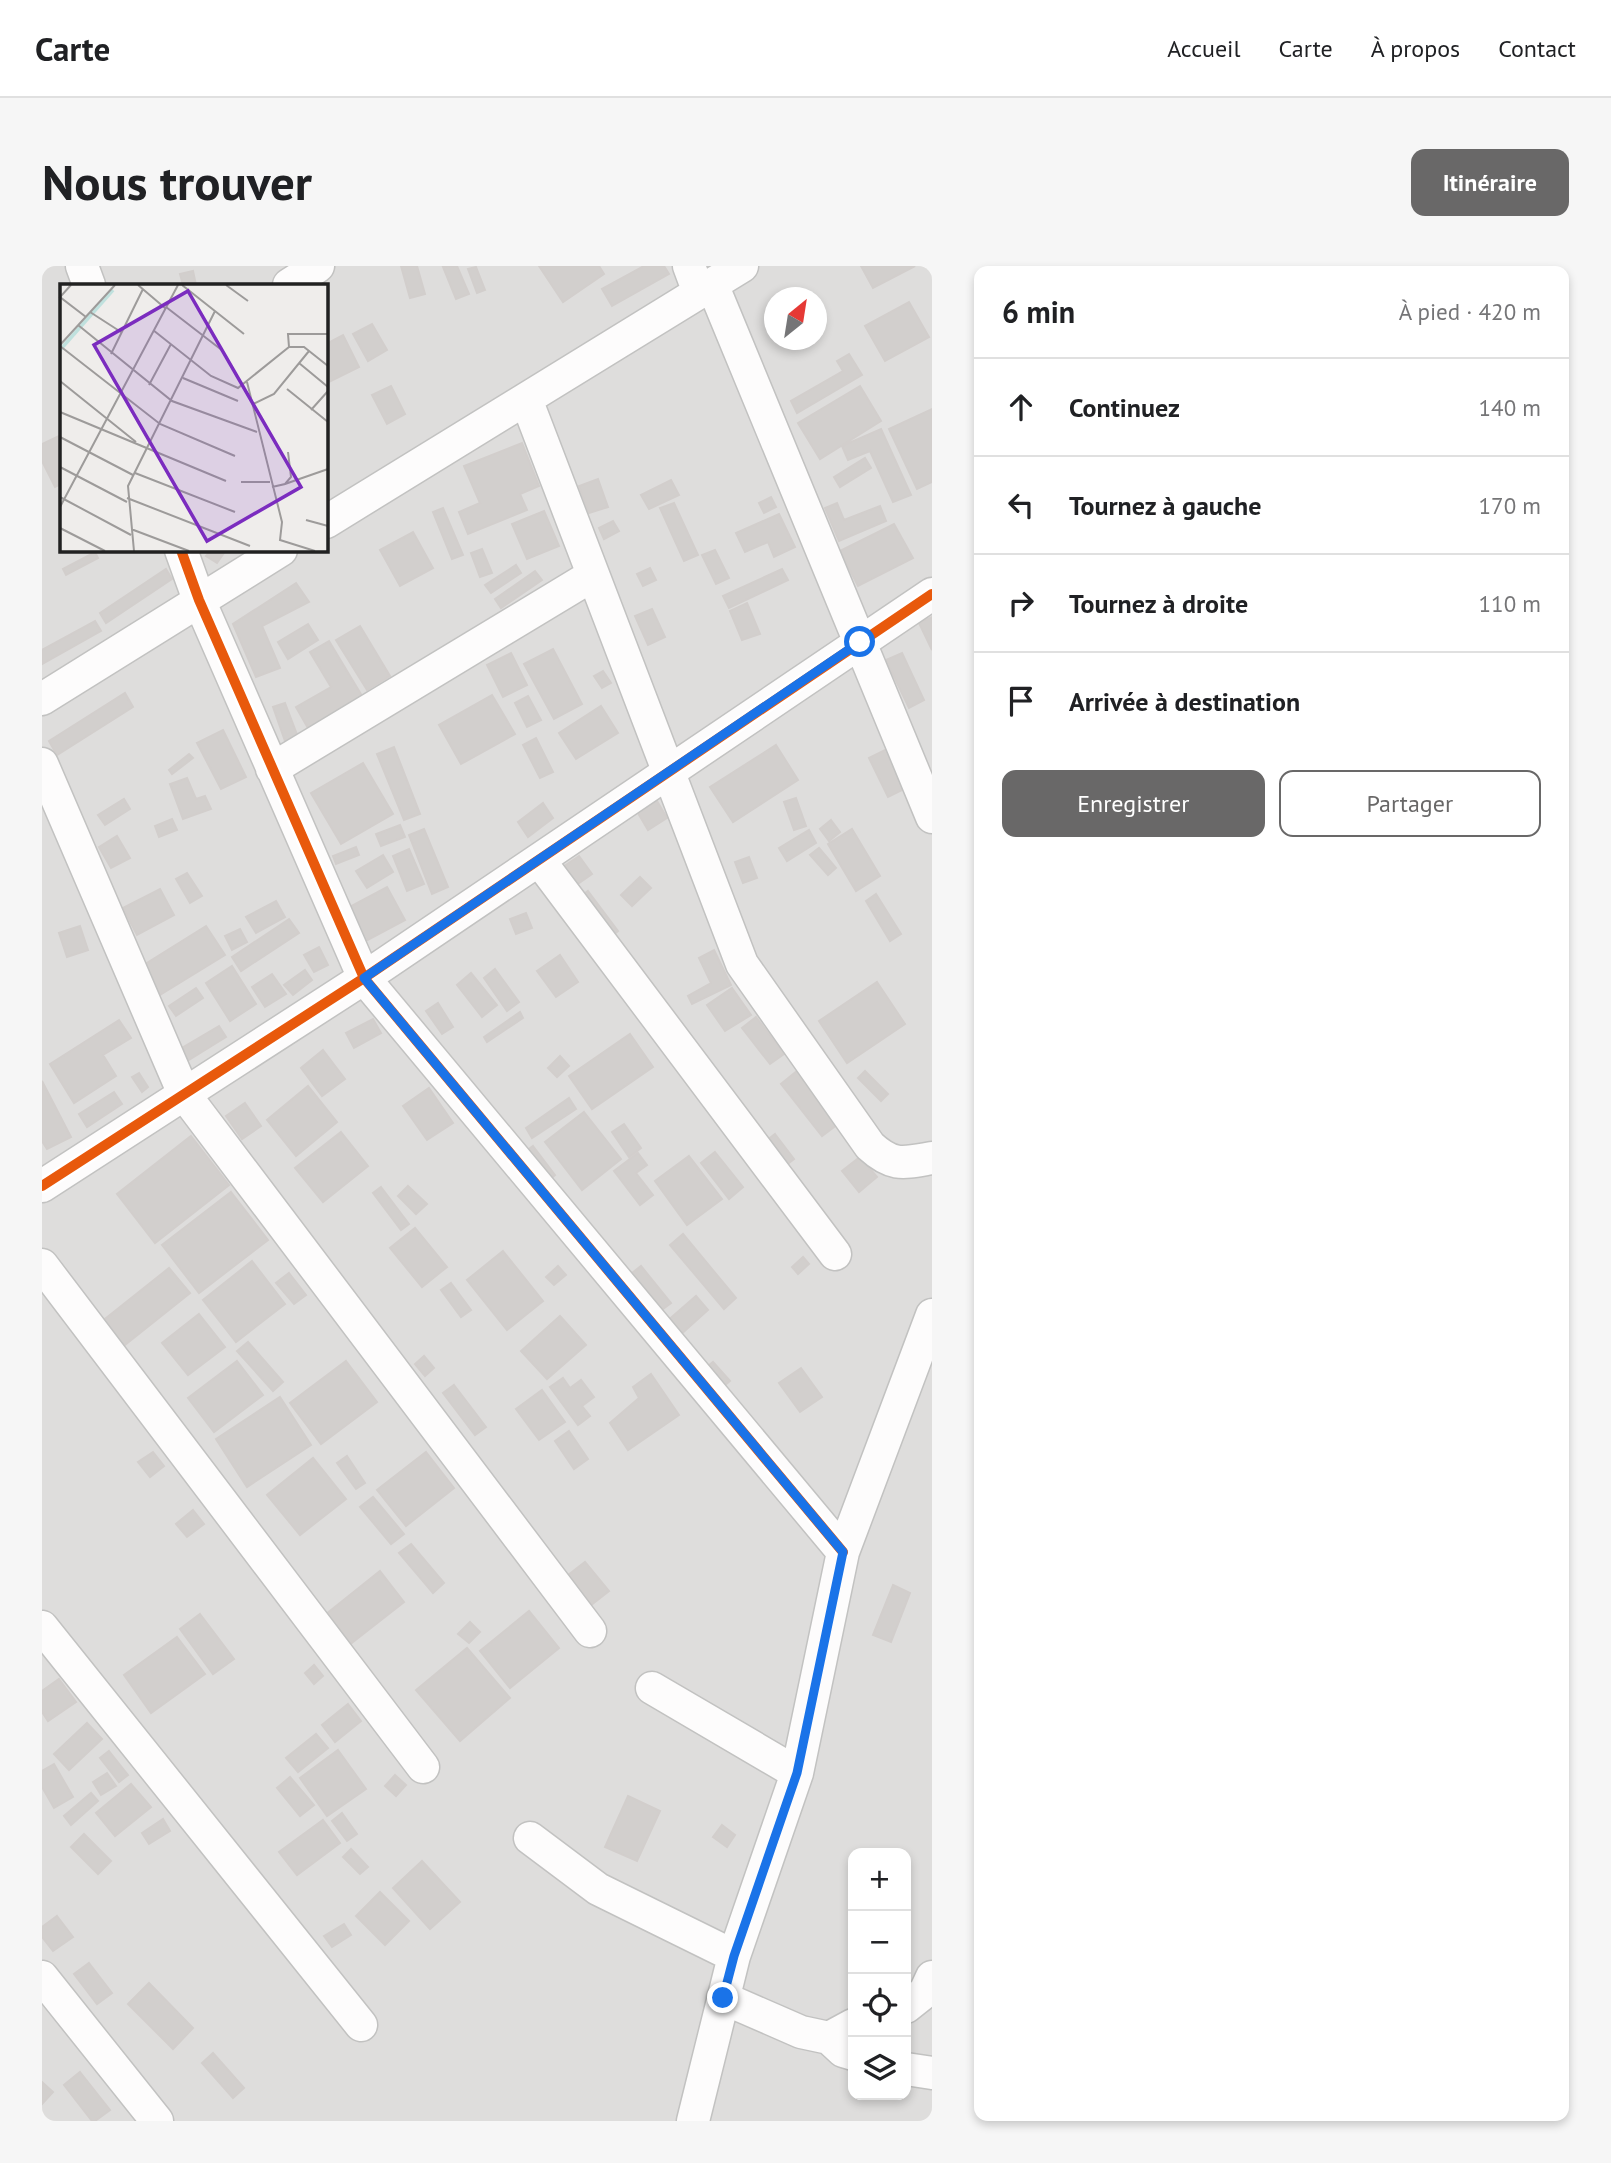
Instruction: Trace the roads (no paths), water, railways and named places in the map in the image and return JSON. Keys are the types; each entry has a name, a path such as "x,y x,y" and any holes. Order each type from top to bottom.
{"street":[{"path":"82,266 89,284"},
{"path":"281,266 290,284"},
{"path":"291,284 318,266"},
{"path":"327,521 526,399 700,281 741,266"},
{"path":"700,281 860,642 932,817"},
{"path":"526,399 742,964 870,1146 885,1160 900,1163 932,1158"},
{"path":"181,551 199,600 364,978 843,1552"},
{"path":"42,699 279,551"},
{"path":"272,769 593,575"},
{"path":"42,1186 364,978 932,594"},
{"path":"42,764 184,1094 590,1631"},
{"path":"539,860 835,1254"},
{"path":"42,1265 423,1767"},
{"path":"694,2121 734,1956 797,1773 843,1552 930,1329"},
{"path":"42,1627 361,2025"},
{"path":"652,1688 797,1773"},
{"path":"530,1838 598,1889 734,1956"},
{"path":"911,2003 925,1992 932,1977"},
{"path":"42,1978 157,2121"},
{"path":"723,1998 802,2032 845,2039"},
{"path":"911,2070 932,2073"}]}
